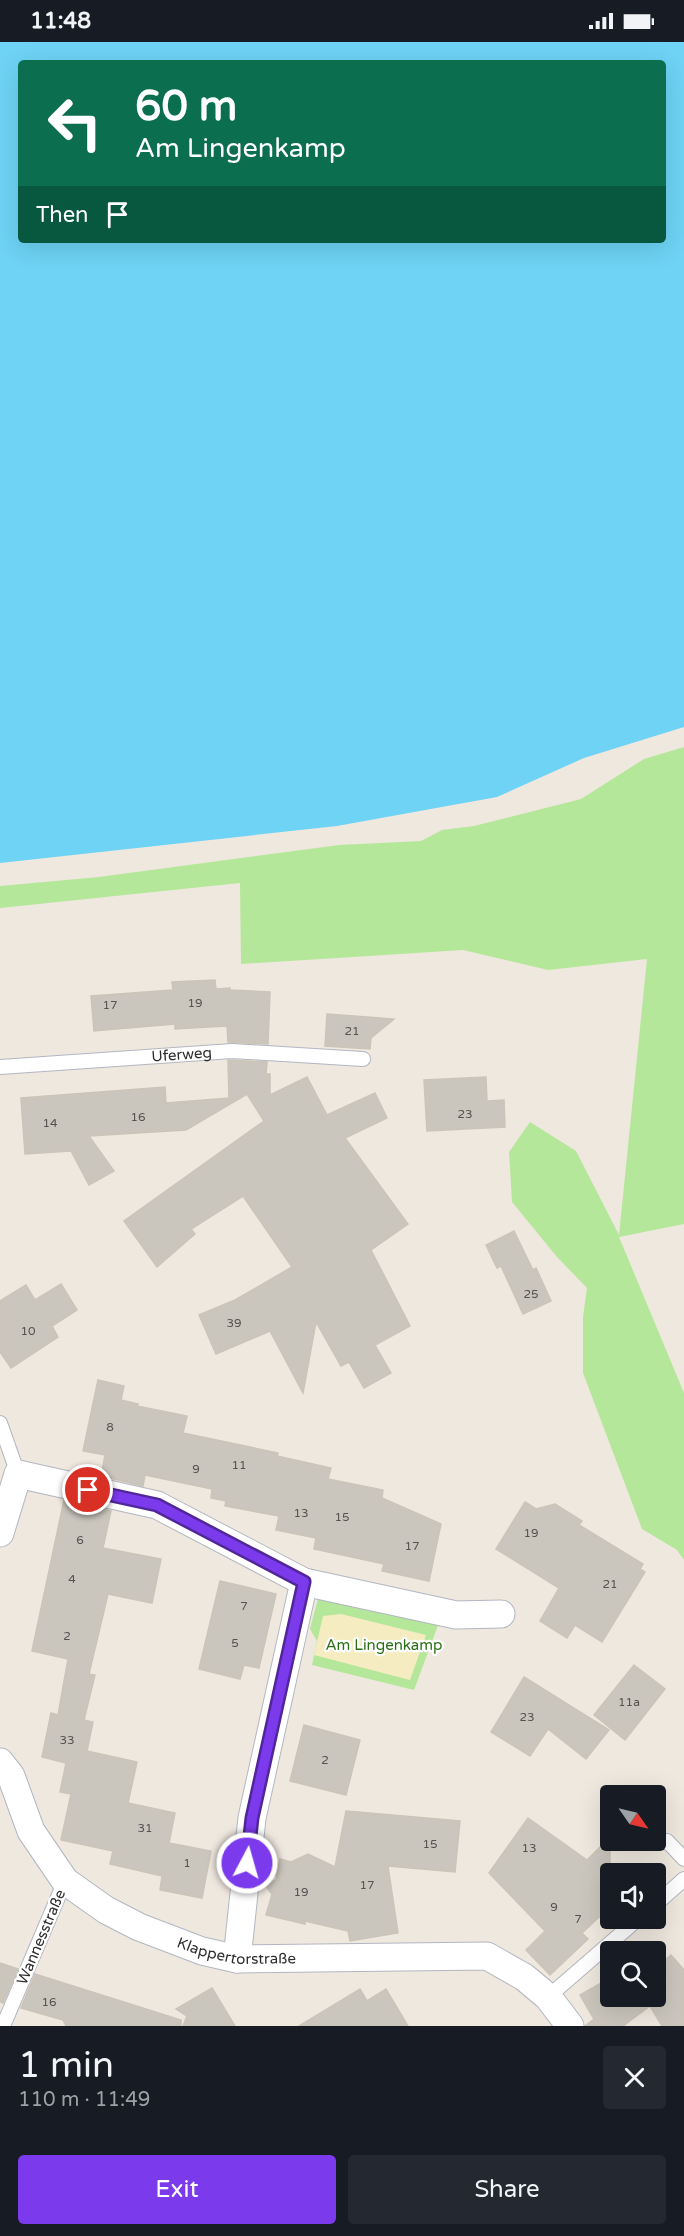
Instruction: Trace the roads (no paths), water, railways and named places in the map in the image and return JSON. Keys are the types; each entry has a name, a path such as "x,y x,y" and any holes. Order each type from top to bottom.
{"street":[{"path":"0,1533 18,1474 157,1505 304,1582 456,1615 501,1614"},
{"path":"237,1959 252,1818 304,1582"},
{"name":"Klappertorstraße","path":"0,1762 11,1776 31,1831 65,1881 106,1910 139,1927 202,1952 237,1959 487,1956 524,1977 548,1997 570,2026"}],"lane":[{"name":"Uferweg","path":"0,1067 232,1051 363,1059"},
{"path":"0,1423 18,1474"},
{"path":"667,1841 684,1859"},
{"path":"666,1895 684,1879"},
{"name":"Wannesstraße","path":"3,2026 65,1881"},
{"path":"548,1997 626,1929"}],"water":[{"path":"0,42 684,42 684,727 584,758 497,797 337,826 0,863"}],"park label":[{"name":"Am Lingenkamp","path":"384,1645"}]}
